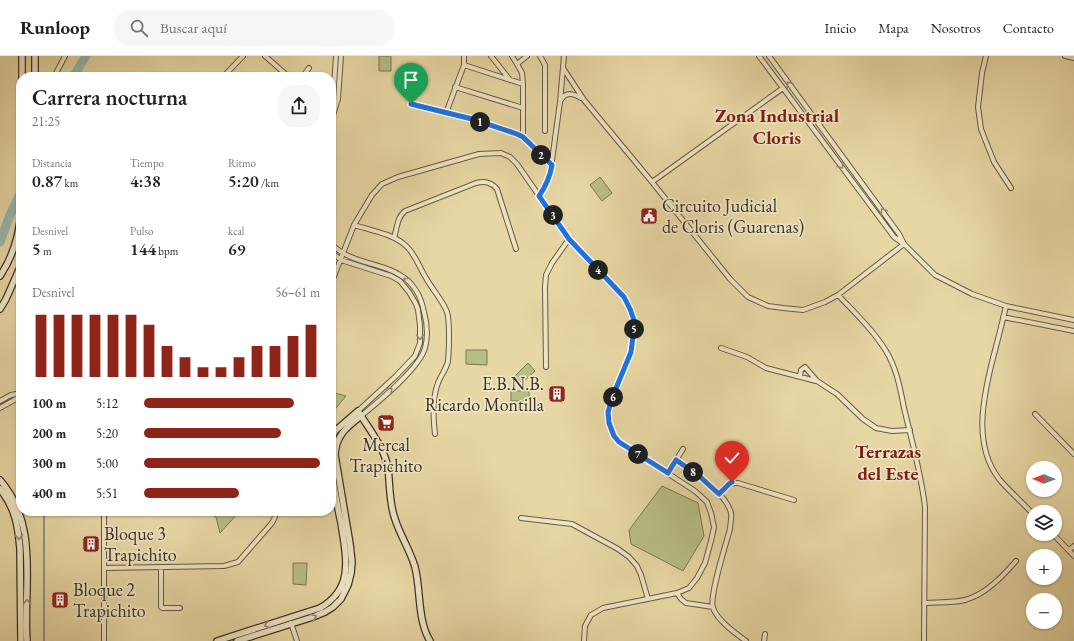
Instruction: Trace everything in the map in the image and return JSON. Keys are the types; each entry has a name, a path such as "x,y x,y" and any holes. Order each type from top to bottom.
{"street":[{"path":"22,56 22,72"},
{"path":"35,56 35,72"},
{"path":"57,72 65,56"},
{"path":"265,56 283,72"},
{"path":"335,72 336,56"},
{"path":"336,106 338,99 341,56"},
{"path":"446,113 464,65 464,56"},
{"path":"491,56 510,80"},
{"path":"512,56 522,73 523,137"},
{"path":"518,64 527,56"},
{"path":"540,56 545,65 545,131"},
{"path":"539,196 546,185 552,165 564,56"},
{"path":"759,56 894,237 904,244 935,274 972,294 1006,306 1074,320"},
{"path":"769,56 899,234 904,244"},
{"path":"986,56 982,73 978,106 981,129 994,162 1011,188"},
{"path":"1065,56 1074,58"},
{"path":"227,72 239,57"},
{"path":"464,65 523,84"},
{"path":"306,72 309,68"},
{"path":"563,68 584,100 730,279 748,296 768,306 803,310 825,302 838,295 904,244"},
{"path":"455,87 523,108"},
{"path":"652,182 783,88"},
{"path":"560,102 567,94 575,94 584,100"},
{"path":"411,104 487,124 517,134 523,137 552,165"},
{"path":"336,272 354,225 372,195 382,184 388,180 479,154 501,153 510,157 517,164 569,239 624,297 634,320 633,336 631,352 612,398 608,412 609,423 614,436 619,442 695,491 707,502 714,527 705,563 697,578 688,588 677,593 603,608 591,615 585,626 584,641"},
{"path":"394,238 399,219 405,211 476,182 487,182 491,183 496,189 516,249"},
{"path":"354,225 394,238 406,245 447,313 448,359 447,367 439,381 434,399 435,434"},
{"path":"546,367 546,275 552,263 569,239"},
{"path":"0,276 16,244"},
{"path":"336,248 352,258 384,268 408,280 414,287 422,303 427,330 425,348 417,364 382,399 336,430"},
{"path":"336,256 341,260 391,276 400,281 416,304 420,326 420,343 415,356 339,437 336,444"},
{"path":"0,310 16,276"},
{"path":"838,295 878,338 887,352 897,376 918,462 925,507 924,641"},
{"path":"1006,306 986,387 983,408 983,442 987,457 999,479 1026,507"},
{"path":"1003,316 1074,331"},
{"path":"721,348 747,357 766,368 817,381"},
{"path":"800,376 801,370 805,367 817,381 837,394 863,419 876,428 910,430"},
{"path":"0,401 16,394"},
{"path":"0,408 16,399"},
{"path":"360,414 376,439 385,457 388,467 394,518 410,551 415,567 422,617 430,641"},
{"path":"1035,414 1074,454"},
{"path":"668,473 683,449"},
{"path":"676,460 698,475 719,494 730,512 730,529 712,594 712,607 715,613 725,624 746,641"},
{"path":"237,641 291,625 325,612 333,608 341,599 348,585 352,562 336,461"},
{"path":"0,480 16,504"},
{"path":"719,494 732,482 794,500"},
{"path":"0,489 14,512 19,534 21,641"},
{"path":"217,641 320,608 328,604 334,598 344,581 346,573 346,555 336,497"},
{"path":"21,516 26,538 27,553 27,641"},
{"path":"104,516 104,641"},
{"path":"104,568 224,566 238,562 272,523 275,516"},
{"path":"521,518 572,524 629,556 637,566 641,575 648,599"},
{"path":"1060,541 1074,556"},
{"path":"1069,550 1074,546"},
{"path":"924,603 965,600 972,597 1000,579 1016,561"},
{"path":"161,568 161,606 162,608 180,608"},
{"path":"677,593 681,600 686,603 712,607"},
{"path":"289,618 297,641"},
{"path":"764,641 765,634"}],"green space":[{"path":"379,56 391,56 391,71 379,71"},
{"path":"600,177 612,193 602,201 590,185"},
{"path":"466,350 487,350 487,365 466,364"},
{"path":"528,363 535,371 522,383 515,376"},
{"path":"511,391 529,391 529,401 511,401"},
{"path":"336,393 346,396 336,408"},
{"path":"662,486 698,503 704,536 683,571 631,544 629,530"},
{"path":"214,516 235,516 220,533 216,517"},
{"path":"293,563 307,563 306,585 293,584"}],"waterway":[{"path":"76,72 86,56"},
{"path":"0,242 16,202"},
{"path":"44,516 44,641"}],"place":[{"name":"Circuito Judicial de Cloris (Guarenas)","path":"649,216"},
{"name":"E.B.N.B. Ricardo Montilla","path":"557,394"},
{"name":"Mercal Trapichito","path":"386,423"},
{"name":"Bloque 3 Trapichito","path":"91,544"},
{"name":"Bloque 2 Trapichito","path":"60,600"}],"district":[{"name":"Zona Industrial Cloris","path":"777,126"},
{"name":"Terrazas del Este","path":"888,462"}],"route":[{"path":"411,104 472,119 517,134 523,137 552,165 546,185 539,196 569,239 624,297 634,320 631,352 612,398 608,412 609,423 614,436 619,442 668,473 676,460 698,475 719,494 732,482"}]}
